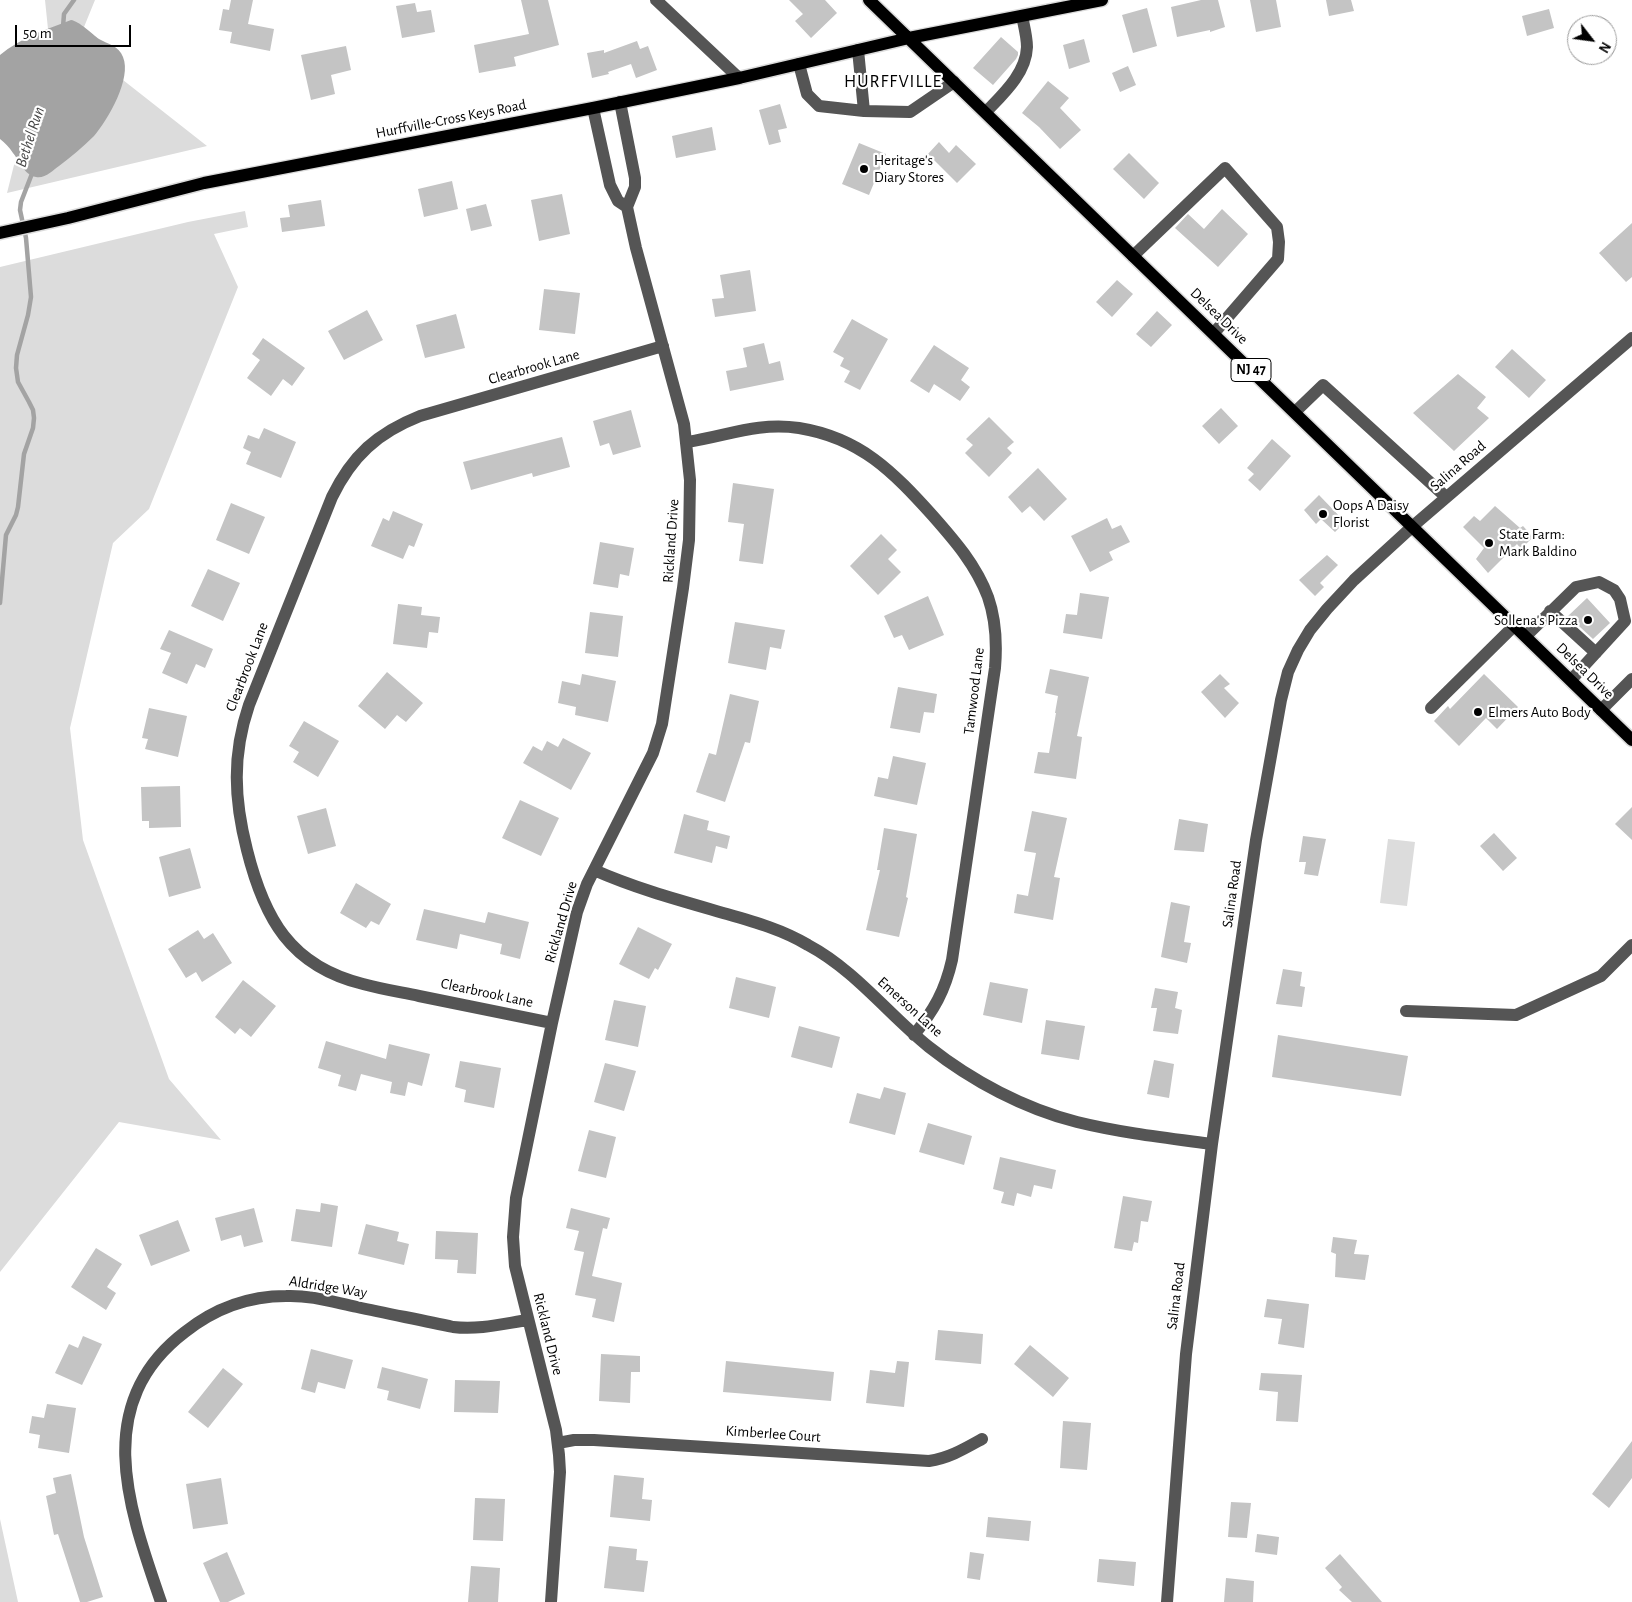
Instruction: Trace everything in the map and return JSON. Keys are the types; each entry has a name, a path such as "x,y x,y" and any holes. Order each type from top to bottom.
{"main road":[{"name":"Delsea Drive","path":"870,0 1632,740"},
{"name":"Hurffville-Cross Keys Road","path":"0,233 68,218 204,183 593,108 739,78 909,38 1022,16 1067,3 1102,0"}],"street":[{"path":"656,0 739,78"},
{"path":"986,112 1009,88 1024,61 1027,47 1022,16"},
{"path":"858,50 864,111"},
{"path":"799,64 807,94 820,106 864,111 910,112 954,82"},
{"path":"620,102 635,178 635,187 627,207"},
{"name":"Rickland Drive","path":"551,1602 560,1472 558,1443 515,1266 514,1220 520,1178 575,920 594,870 653,753 662,724 684,588 689,540 690,480 684,424 636,248 627,207 618,200 610,185 593,108"},
{"path":"1133,256 1225,168 1277,227 1279,242 1278,259 1214,334"},
{"name":"Salina Road","path":"1167,1602 1186,1354 1212,1144 1256,840 1281,700 1288,672 1310,630 1326,609 1354,580 1446,497 1632,338"},
{"name":"Clearbrook Lane","path":"552,1023 363,984 324,969 300,953 282,934 268,914 262,901 249,858 238,806 236,767 239,738 249,705 332,497 349,466 368,446 395,428 420,416 663,346"},
{"path":"1295,412 1323,385 1446,497"},
{"name":"Tamwood Lane","path":"687,442 744,429 772,426 813,431 848,443 884,465 908,488 970,560 986,592 994,626 995,668 954,948 946,986 933,1010 914,1035"},
{"path":"1526,636 1576,587 1599,582 1614,590 1620,599 1624,621 1571,680"},
{"path":"1550,611 1596,653"},
{"path":"1431,708 1515,625"},
{"path":"1602,710 1632,679"},
{"name":"Emerson Lane","path":"594,870 627,884 758,923 798,939 821,952 842,969 914,1035 942,1057 980,1081 1013,1098 1076,1122 1120,1131 1212,1144"},
{"path":"1406,1011 1516,1015 1600,976 1632,945"},
{"name":"Aldridge Way","path":"161,1602 130,1498 124,1466 124,1440 132,1406 147,1372 162,1352 183,1333 213,1313 232,1305 263,1298 286,1296 317,1299 453,1327 488,1327 528,1320"},
{"name":"Kimberlee Court","path":"558,1443 574,1440 600,1440 929,1460 946,1458 982,1439"}],"shaded area":[{"path":"45,0 95,0 84,27 123,80 207,146 7,193 16,157 0,133 0,78 48,29"},
{"path":"245,211 248,227 214,234 238,287 149,509 113,543 70,728 83,840 169,1079 221,1140 119,1122 0,1272 0,267 188,222"},
{"path":"1388,839 1415,842 1407,906 1380,903"},
{"path":"0,1519 18,1602 0,1602"}],"water":[{"path":"71,20 119,50 125,66 124,76 112,110 94,136 51,172 43,177 36,177 25,171 10,149 0,139 0,55 25,39"}],"building":[{"path":"231,0 253,0 248,24 274,29 270,51 230,43 232,32 219,30 223,9 229,10"},
{"path":"521,0 548,0 559,45 514,57 516,66 479,73 474,45 529,34"},
{"path":"789,0 825,0 837,13 811,38 795,21 803,14"},
{"path":"1201,0 1218,0 1225,27 1210,32 1210,30 1177,37 1171,7"},
{"path":"1250,0 1276,0 1281,27 1256,32"},
{"path":"1326,0 1351,0 1354,11 1329,16"},
{"path":"415,3 417,12 431,10 435,32 402,38 396,6"},
{"path":"1147,8 1157,46 1133,53 1122,15"},
{"path":"1549,9 1554,28 1527,36 1522,16"},
{"path":"1001,37 1018,52 1018,55 993,85 973,68"},
{"path":"1084,39 1090,62 1069,69 1063,45"},
{"path":"637,41 640,49 648,46 657,70 636,78 631,64 608,72 609,74 592,78 587,53 604,50 604,53"},
{"path":"346,46 351,70 331,75 335,94 311,100 301,55"},
{"path":"1128,66 1136,85 1120,92 1112,73"},
{"path":"1048,81 1069,98 1060,108 1081,130 1060,149 1039,127 1022,113"},
{"path":"780,104 787,128 778,130 781,142 769,145 759,110"},
{"path":"712,127 716,150 676,158 672,136"},
{"path":"939,142 949,153 956,145 976,164 957,183 928,154"},
{"name":"Heritage's Diary Stores","path":"859,143 886,154 869,195 842,184"},
{"path":"1129,153 1159,183 1144,199 1113,169"},
{"path":"452,181 458,209 424,217 418,189"},
{"path":"562,194 570,234 539,241 531,200"},
{"path":"321,200 325,226 282,232 280,218 290,217 288,205"},
{"path":"486,204 492,226 471,231 466,209"},
{"path":"1222,209 1248,234 1218,267 1175,228 1188,214 1204,229"},
{"path":"1632,223 1632,277 1626,282 1599,253"},
{"path":"750,270 756,311 715,317 712,299 724,298 720,275"},
{"path":"1117,280 1133,294 1112,317 1096,302"},
{"path":"544,289 580,293 575,334 539,330"},
{"path":"367,310 383,340 344,360 328,331"},
{"path":"1157,311 1172,325 1151,347 1136,334"},
{"path":"456,314 465,348 425,358 416,325"},
{"path":"852,319 888,339 860,390 844,382 850,371 840,366 844,358 833,352"},
{"path":"263,338 305,368 292,386 283,379 271,396 247,378 260,360 252,354"},
{"path":"764,343 769,364 780,361 784,380 730,391 726,371 747,367 743,348"},
{"path":"934,345 969,368 961,380 970,387 960,401 934,384 929,393 910,381"},
{"path":"1512,349 1546,380 1529,398 1495,367"},
{"path":"1458,374 1486,397 1477,408 1489,418 1454,451 1413,413"},
{"path":"1221,408 1238,426 1219,444 1202,426"},
{"path":"631,410 641,447 613,455 609,443 600,446 593,421"},
{"path":"989,417 1014,442 1007,448 1012,453 989,477 965,453 973,445 966,439"},
{"path":"264,428 296,442 281,478 246,464 251,452 243,448 248,435 259,439"},
{"path":"562,437 570,467 533,477 532,473 471,490 463,462"},
{"path":"1272,439 1291,456 1260,491 1248,480 1254,474 1247,468"},
{"path":"1038,468 1067,499 1044,521 1030,506 1022,513 1008,497"},
{"path":"733,483 774,489 763,564 739,561 744,524 728,522"},
{"name":"Oops A Daisy Florist","path":"1319,495 1345,522 1335,532 1321,519 1316,524 1304,510"},
{"path":"231,503 265,517 249,554 216,540"},
{"name":"State Farm: Mark Baldino","path":"1495,506 1520,528 1523,526 1533,537 1521,549 1517,544 1488,573 1476,559 1484,548 1463,527 1474,516 1480,521"},
{"path":"393,511 423,524 414,547 409,545 403,559 371,546 383,518 389,521"},
{"path":"1107,518 1112,529 1121,525 1130,542 1109,552 1113,560 1090,572 1071,536"},
{"path":"881,534 897,550 888,559 901,572 878,595 850,566"},
{"path":"600,542 634,548 629,576 620,574 618,588 593,584"},
{"path":"1327,555 1338,565 1320,583 1324,587 1315,596 1299,580"},
{"path":"208,569 240,583 223,621 191,606"},
{"path":"1080,593 1109,597 1102,639 1063,633 1066,614 1077,615"},
{"path":"928,596 944,635 909,650 902,635 894,638 884,616"},
{"name":"Sollena's Pizza","path":"1587,598 1610,623 1593,639 1568,616"},
{"path":"398,604 422,607 421,615 440,617 438,633 429,632 427,648 393,644"},
{"path":"590,612 623,616 618,657 585,653"},
{"path":"735,622 785,630 781,649 770,647 766,670 728,663"},
{"path":"169,630 213,649 205,668 196,664 187,684 162,673 171,653 160,649"},
{"path":"1050,669 1089,677 1077,736 1082,737 1076,779 1034,773 1038,752 1049,753 1056,713 1058,696 1045,693"},
{"path":"387,672 423,703 406,722 397,715 385,729 358,706"},
{"path":"582,674 616,681 608,722 575,715 576,707 558,703 562,681 580,685"},
{"path":"1220,674 1230,684 1224,688 1239,703 1225,718 1201,692"},
{"name":"Elmers Auto Body","path":"1484,674 1518,707 1497,729 1486,718 1459,746 1434,721 1448,706 1450,709"},
{"path":"898,687 937,694 934,713 924,712 920,733 890,728"},
{"path":"730,694 759,701 750,743 745,742 725,802 696,792 709,753 716,755"},
{"path":"149,708 187,716 178,757 145,749 148,739 142,738"},
{"path":"304,721 339,741 318,777 293,762 299,752 289,746"},
{"path":"563,738 591,753 571,790 523,763 533,746 542,751 547,741 558,747"},
{"path":"893,756 926,763 917,805 874,796 878,777 888,779"},
{"path":"180,786 181,827 149,828 149,821 142,821 141,787"},
{"path":"520,800 559,818 541,856 502,838"},
{"path":"1632,807 1632,840 1615,824"},
{"path":"326,808 336,846 308,854 297,816"},
{"path":"1032,811 1067,818 1054,877 1060,878 1053,920 1014,913 1017,894 1028,896 1036,853 1024,851"},
{"path":"684,814 709,821 707,830 730,836 727,849 716,846 712,863 674,853"},
{"path":"1179,819 1208,824 1204,852 1174,850"},
{"path":"884,828 917,834 906,897 908,898 899,937 866,930 880,870 877,870"},
{"path":"1494,833 1517,858 1503,871 1480,846"},
{"path":"1303,836 1326,839 1318,876 1304,874 1306,862 1299,862"},
{"path":"190,848 201,888 169,897 159,857"},
{"path":"356,883 391,904 379,925 371,921 366,928 340,913"},
{"path":"1171,902 1190,906 1184,942 1191,943 1187,963 1161,957"},
{"path":"424,909 485,923 488,912 529,922 520,959 500,954 502,944 460,934 457,949 416,940"},
{"path":"638,927 672,944 658,970 655,968 649,979 619,964"},
{"path":"198,930 204,939 213,933 232,963 202,982 196,972 186,978 168,949"},
{"path":"1283,969 1302,972 1300,986 1305,987 1302,1007 1276,1004"},
{"path":"736,977 776,987 769,1018 729,1008"},
{"path":"243,980 276,1006 251,1037 240,1028 235,1034 215,1017"},
{"path":"990,982 1028,989 1022,1023 983,1015"},
{"path":"1155,988 1178,992 1175,1008 1182,1010 1178,1034 1153,1031 1157,1008 1151,1008"},
{"path":"614,1000 646,1006 638,1047 605,1040"},
{"path":"1046,1020 1085,1026 1079,1060 1041,1054"},
{"path":"799,1026 840,1037 832,1068 791,1057"},
{"path":"1278,1035 1408,1056 1401,1096 1272,1077"},
{"path":"326,1041 386,1059 389,1044 430,1054 422,1086 408,1082 405,1096 390,1093 392,1082 361,1074 356,1091 338,1086 341,1075 318,1068"},
{"path":"1154,1060 1174,1064 1169,1098 1147,1094"},
{"path":"460,1061 501,1068 494,1108 464,1102 466,1090 455,1087"},
{"path":"605,1063 636,1071 624,1111 594,1102"},
{"path":"884,1087 906,1093 895,1135 849,1123 857,1093 880,1099"},
{"path":"928,1123 972,1136 964,1165 919,1152"},
{"path":"589,1130 616,1137 606,1178 578,1171"},
{"path":"1000,1157 1056,1170 1052,1189 1034,1185 1031,1197 1017,1193 1014,1206 1001,1203 1004,1192 993,1189"},
{"path":"1123,1196 1152,1201 1148,1222 1141,1221 1138,1243 1134,1242 1132,1251 1114,1248"},
{"path":"321,1203 338,1206 332,1247 291,1241 296,1209 320,1212"},
{"path":"254,1208 263,1242 244,1247 241,1235 221,1241 215,1218"},
{"path":"571,1208 610,1218 607,1229 603,1228 592,1276 622,1283 614,1322 592,1317 596,1299 575,1295 584,1252 574,1250 579,1231 566,1228"},
{"path":"178,1220 190,1251 151,1266 139,1235"},
{"path":"366,1224 399,1232 397,1241 409,1244 404,1265 358,1254"},
{"path":"436,1231 478,1233 476,1274 457,1273 458,1260 435,1259"},
{"path":"1333,1237 1357,1240 1354,1254 1369,1255 1365,1280 1335,1277 1336,1254 1331,1252"},
{"path":"96,1248 122,1264 107,1287 116,1293 106,1310 71,1287"},
{"path":"1267,1299 1309,1304 1304,1348 1278,1344 1282,1319 1264,1317"},
{"path":"938,1330 983,1334 981,1364 935,1360"},
{"path":"83,1336 102,1344 82,1385 55,1373 69,1344 78,1348"},
{"path":"1030,1345 1069,1378 1053,1397 1014,1364"},
{"path":"311,1349 353,1360 345,1389 318,1382 315,1393 301,1389"},
{"path":"601,1354 640,1356 640,1372 631,1372 630,1403 599,1401"},
{"path":"726,1361 834,1372 831,1401 723,1392"},
{"path":"897,1361 909,1362 904,1407 866,1403 870,1370 895,1373"},
{"path":"382,1367 428,1379 420,1409 387,1400 389,1391 377,1388"},
{"path":"223,1368 243,1384 208,1428 188,1412"},
{"path":"1261,1373 1302,1375 1298,1422 1276,1421 1278,1392 1259,1390"},
{"path":"455,1380 500,1381 498,1413 454,1412"},
{"path":"47,1404 76,1408 69,1453 38,1448 40,1435 29,1433 32,1416 44,1418"},
{"path":"1063,1421 1091,1423 1087,1470 1060,1468"},
{"path":"1632,1441 1632,1478 1609,1508 1592,1494"},
{"path":"71,1474 84,1537 103,1597 87,1602 80,1602 58,1534 54,1535 46,1496 56,1493 53,1478"},
{"path":"614,1475 644,1478 642,1499 652,1500 650,1521 610,1517"},
{"path":"221,1478 228,1524 193,1529 186,1484"},
{"path":"475,1498 505,1499 503,1541 473,1540"},
{"path":"1231,1502 1251,1503 1247,1538 1228,1537"},
{"path":"988,1517 1031,1521 1029,1541 986,1537"},
{"path":"1257,1534 1279,1537 1277,1555 1255,1552"},
{"path":"609,1546 637,1549 636,1560 648,1561 644,1592 604,1588"},
{"path":"227,1552 245,1594 228,1602 220,1602 203,1563"},
{"path":"970,1552 984,1554 980,1580 967,1578"},
{"path":"1340,1554 1382,1602 1352,1602 1339,1590 1342,1587 1325,1568"},
{"path":"1099,1559 1136,1562 1134,1586 1097,1582"},
{"path":"471,1566 500,1568 498,1602 468,1602"},
{"path":"1226,1578 1254,1581 1253,1602 1224,1602"}],"waterway":[{"name":"Bethel Run","path":"63,27 64,14 74,0"},
{"name":"Bethel Run","path":"0,603 6,535 18,507 24,454 33,428 34,418 33,410 18,382 16,368 17,355 31,297 26,238 20,210 21,202 33,171"}],"place":[{"name":"Heritage's Diary Stores","path":"864,169"},
{"name":"Oops A Daisy Florist","path":"1323,514"},
{"name":"State Farm: Mark Baldino","path":"1489,543"},
{"name":"Sollena's Pizza","path":"1588,620"},
{"name":"Elmers Auto Body","path":"1478,712"}],"district":[{"name":"HURFFVILLE","path":"893,82"}]}
